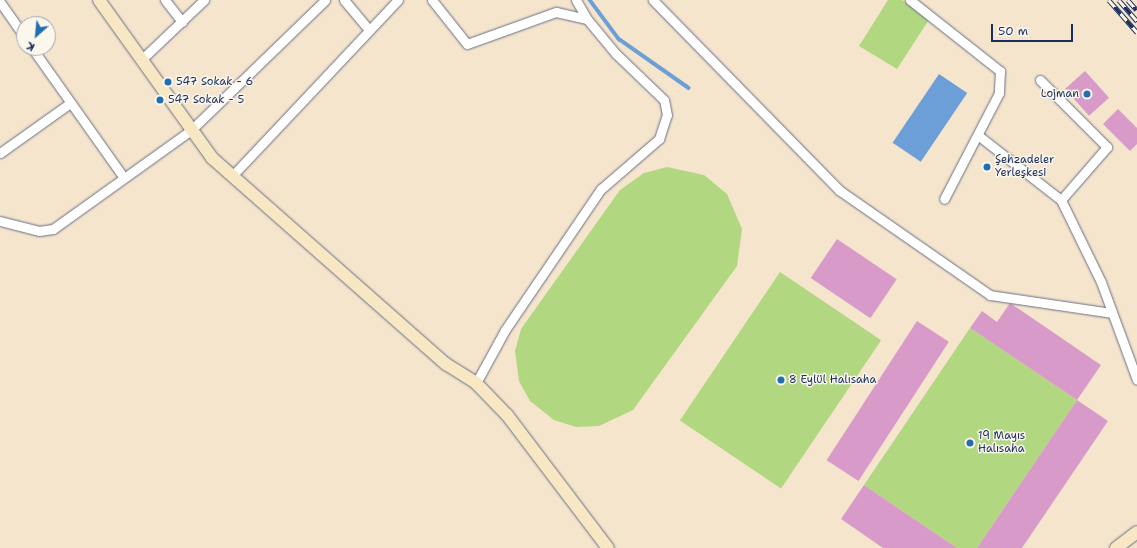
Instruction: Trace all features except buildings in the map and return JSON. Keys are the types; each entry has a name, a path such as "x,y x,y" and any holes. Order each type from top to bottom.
{"street":[{"path":"100,0 142,59 190,131 232,176 446,364 476,383 507,415 608,548"},
{"path":"165,0 182,22"},
{"path":"142,59 204,0"},
{"path":"0,220 38,231 53,229 190,131 325,0"},
{"path":"344,0 369,30"},
{"path":"232,176 398,0"},
{"path":"432,0 467,44 556,12 587,19"},
{"path":"476,383 505,330 601,189 659,139 667,115 664,100 649,82 616,54 587,19 576,0"},
{"path":"653,0 839,190 990,295 1112,313"},
{"path":"910,0 1000,71 998,93 979,136 944,199"},
{"path":"0,2 16,25"},
{"path":"38,56 124,178"},
{"path":"1040,80 1107,147 1061,200"},
{"path":"0,154 70,103"},
{"path":"979,136 1061,200 1112,313 1137,380"},
{"path":"1116,548 1137,532"}],"green space":[{"path":"888,0 902,0 930,18 897,69 859,46"},
{"path":"667,167 704,175 727,194 742,229 737,266 633,410 599,426 576,427 554,420 530,401 519,381 515,351 521,329 620,190 644,173"},
{"name":"8 Eylül Halısaha","path":"780,272 881,340 781,489 680,420"},
{"name":"19 Mayıs Halısaha","path":"970,328 1077,400 977,548 957,548 864,485"}],"water":[{"path":"939,74 967,93 921,162 893,143"}],"waterway":[{"path":"590,0 619,39 689,88"}],"railway":[{"path":"1109,0 1137,32"},
{"path":"1119,0 1137,21"},
{"path":"1128,0 1137,10"}],"place":[{"name":"547 Sokak - 6","path":"168,82"},
{"name":"Lojman","path":"1087,94"},
{"name":"547 Sokak - 5","path":"160,100"},
{"name":"Şehzadeler Yerleşkesi","path":"987,167"},
{"name":"8 Eylül Halısaha","path":"781,380"},
{"name":"19 Mayıs Halısaha","path":"970,443"}]}
